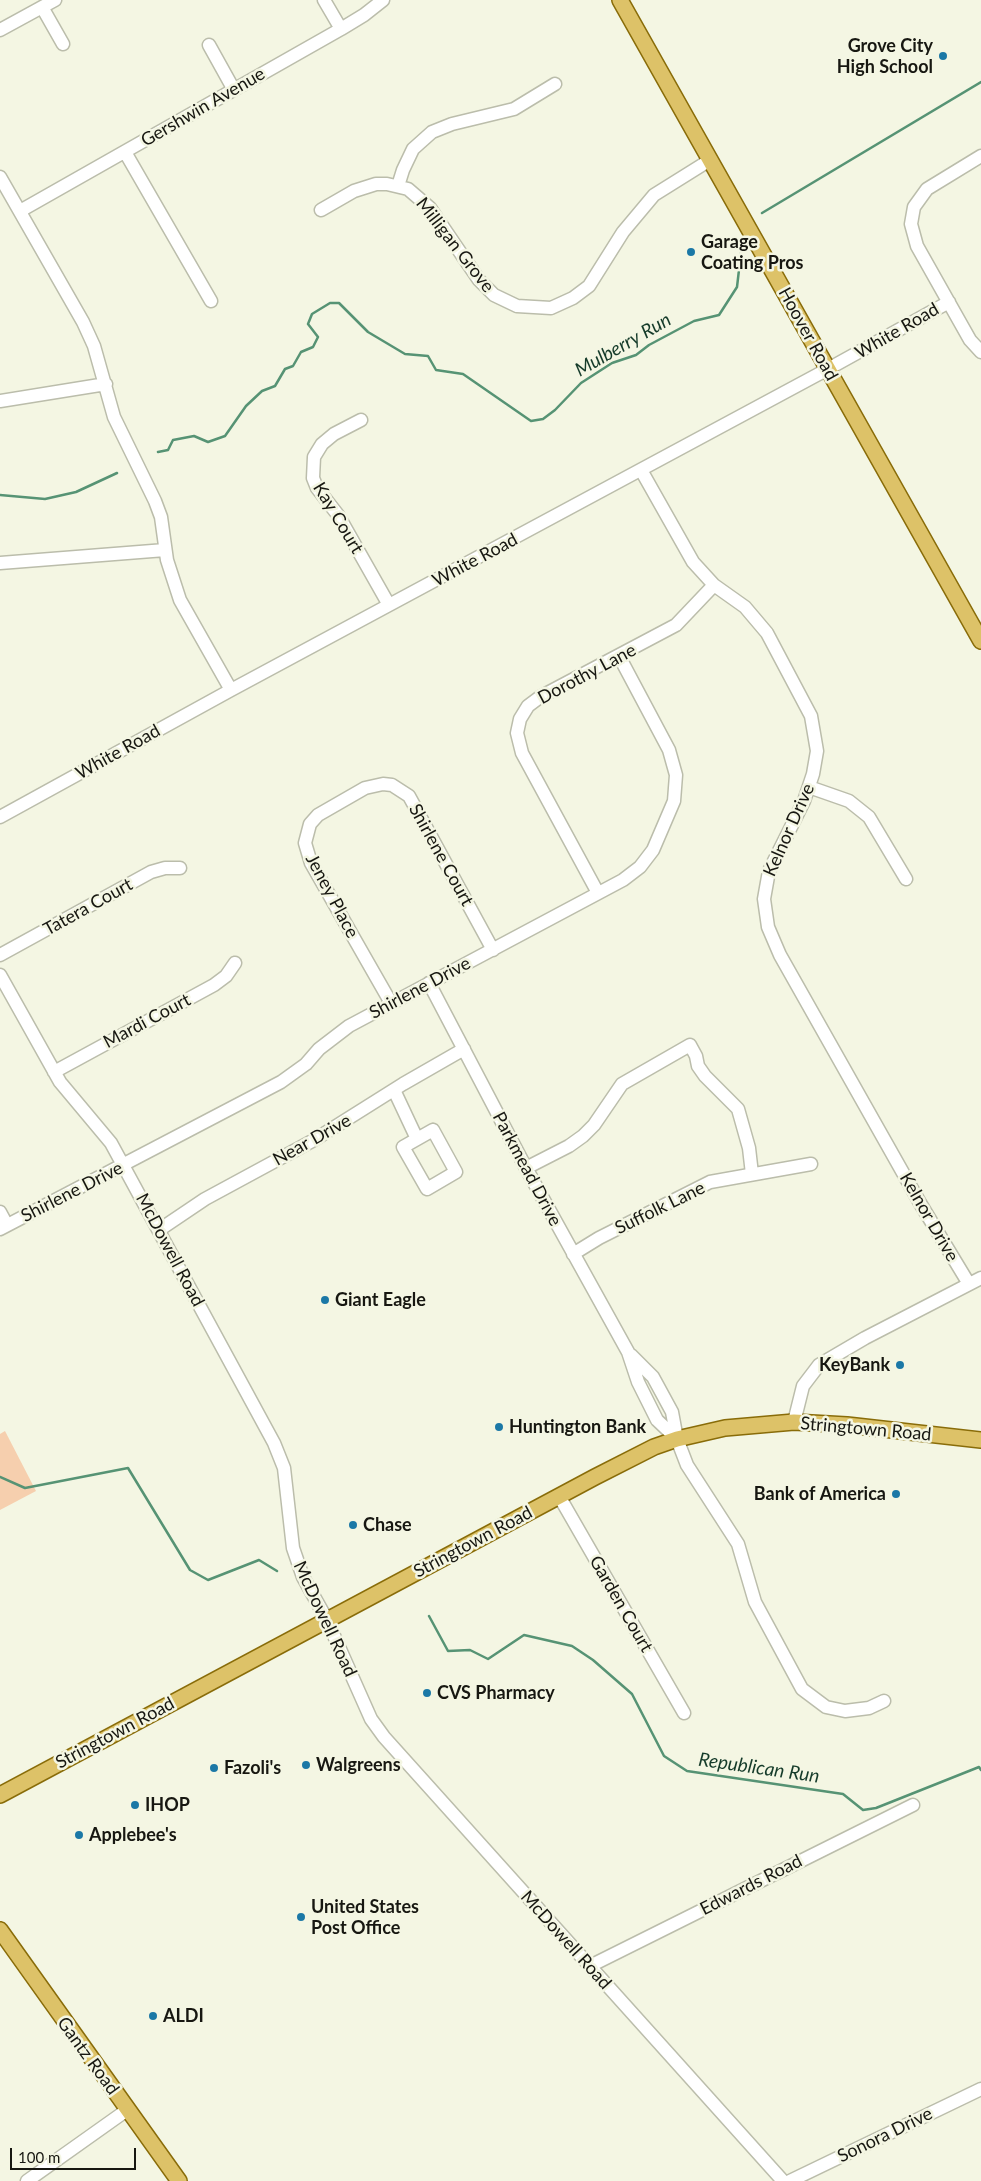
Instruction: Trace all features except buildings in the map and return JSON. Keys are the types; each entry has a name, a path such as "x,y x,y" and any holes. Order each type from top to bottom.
{"main road":[{"name":"Hoover Road","path":"620,0 981,641"},
{"name":"Stringtown Road","path":"0,1795 627,1460 677,1439 749,1424 794,1422 847,1425 981,1440"},
{"name":"Gantz Road","path":"0,1930 178,2181"}],"street":[{"path":"0,30 55,0"},
{"path":"324,0 341,30"},
{"name":"Gershwin Avenue","path":"20,211 341,30 383,0"},
{"path":"42,7 63,44"},
{"path":"208,44 234,90"},
{"path":"398,186 403,170 413,150 432,132 452,124 514,109 555,84"},
{"path":"125,152 212,301"},
{"path":"981,156 927,190 917,202 912,217 914,239 970,340 981,352"},
{"name":"Milligan Grove","path":"321,210 365,187 376,184 408,189 424,201 486,288 500,299 517,306 540,309 562,304 582,293 598,274 636,214 654,195 710,160"},
{"path":"0,177 83,322 94,346 122,436 146,479 161,517 165,550 172,580 180,600 231,690"},
{"name":"White Road","path":"0,817 231,690 828,370 948,302"},
{"path":"0,401 106,384"},
{"name":"Kay Court","path":"361,420 334,434 322,444 314,457 313,478 317,488 338,515 389,605"},
{"name":"Kelnor Drive","path":"641,470 694,562 714,585 745,607 767,633 805,700 814,727 817,751 809,787 769,871 764,899 768,927 780,955 920,1203 969,1284"},
{"path":"0,563 165,550"},
{"name":"Dorothy Lane","path":"598,893 522,753 518,743 517,726 528,706 676,625 714,585"},
{"name":"Shirlene Drive","path":"4,1227 124,1166 280,1082 306,1064 319,1049 350,1026 632,874 647,859 674,801 677,788 674,764 669,750 619,656"},
{"name":"Shirlene Court","path":"345,799 365,788 384,784 397,788 409,796 493,950"},
{"path":"809,787 849,801 869,817 906,879"},
{"name":"Jeney Place","path":"345,799 318,815 310,824 305,843 311,863 391,1003"},
{"name":"Tatera Court","path":"0,955 151,872 165,868 180,868"},
{"name":"Mardi Court","path":"54,1072 214,985 226,976 234,963"},
{"name":"McDowell Road","path":"0,975 54,1072 68,1092 105,1134 124,1166 280,1457 287,1483 293,1548 303,1577 327,1620 371,1719 384,1737 783,2181"},
{"name":"Parkmead Drive","path":"429,983 526,1168 628,1352 638,1382 658,1420 677,1439 687,1465 738,1544 755,1602 802,1689 826,1707 845,1711 869,1708 884,1701"},
{"path":"526,1168 569,1146 583,1136 594,1125 622,1084 643,1070 690,1045 696,1056 698,1066 705,1076 738,1109 749,1148 752,1174"},
{"name":"Near Drive","path":"159,1230 205,1199 314,1140 464,1049"},
{"path":"394,1090 417,1139"},
{"path":"433,1130 456,1172 426,1189 403,1146 417,1139 433,1130"},
{"name":"Suffolk Lane","path":"573,1254 598,1238 710,1182 811,1164"},
{"path":"0,1212 4,1227"},
{"path":"794,1422 803,1386 819,1365 851,1346 981,1278"},
{"name":"Garden Court","path":"559,1496 684,1712"},
{"name":"Edwards Road","path":"590,1966 913,1805"},
{"name":"Sonora Drive","path":"790,2181 981,2089"},
{"path":"27,2181 127,2110"}],"shaded area":[{"path":"5,1431 36,1491 0,1510 0,1434"}],"waterway":[{"name":"Mulberry Run","path":"762,213 981,82"},
{"name":"Mulberry Run","path":"158,452 168,450 173,440 194,436 208,442 225,436 246,406 262,391 275,386 285,369 293,366 301,352 313,347 318,337 308,324 312,314 330,303 339,303 368,332 405,354 428,356 436,370 463,374 531,421 543,419 555,410 581,383 612,363 636,355 649,345 694,321 719,315 737,287 742,244"},
{"name":"Mulberry Run","path":"0,495 45,499 76,492 117,473"},
{"name":"Republican Run","path":"0,1477 25,1488 128,1468 190,1570 208,1580 259,1560 277,1571"},
{"name":"Republican Run","path":"429,1616 448,1651 470,1650 488,1659 524,1635 572,1646 593,1660 632,1694 664,1756 687,1771 843,1794 863,1810 876,1808 979,1767 981,1770"}],"place":[{"name":"Grove City High School","path":"943,56"},
{"name":"Garage Coating Pros","path":"691,252"},
{"name":"Giant Eagle","path":"325,1300"},
{"name":"KeyBank","path":"900,1365"},
{"name":"Huntington Bank","path":"499,1427"},
{"name":"Bank of America","path":"896,1494"},
{"name":"Chase","path":"353,1525"},
{"name":"CVS Pharmacy","path":"427,1693"},
{"name":"Walgreens","path":"306,1765"},
{"name":"Fazoli's","path":"214,1768"},
{"name":"IHOP","path":"135,1805"},
{"name":"Applebee's","path":"79,1835"},
{"name":"United States Post Office","path":"301,1917"},
{"name":"ALDI","path":"153,2016"}]}
